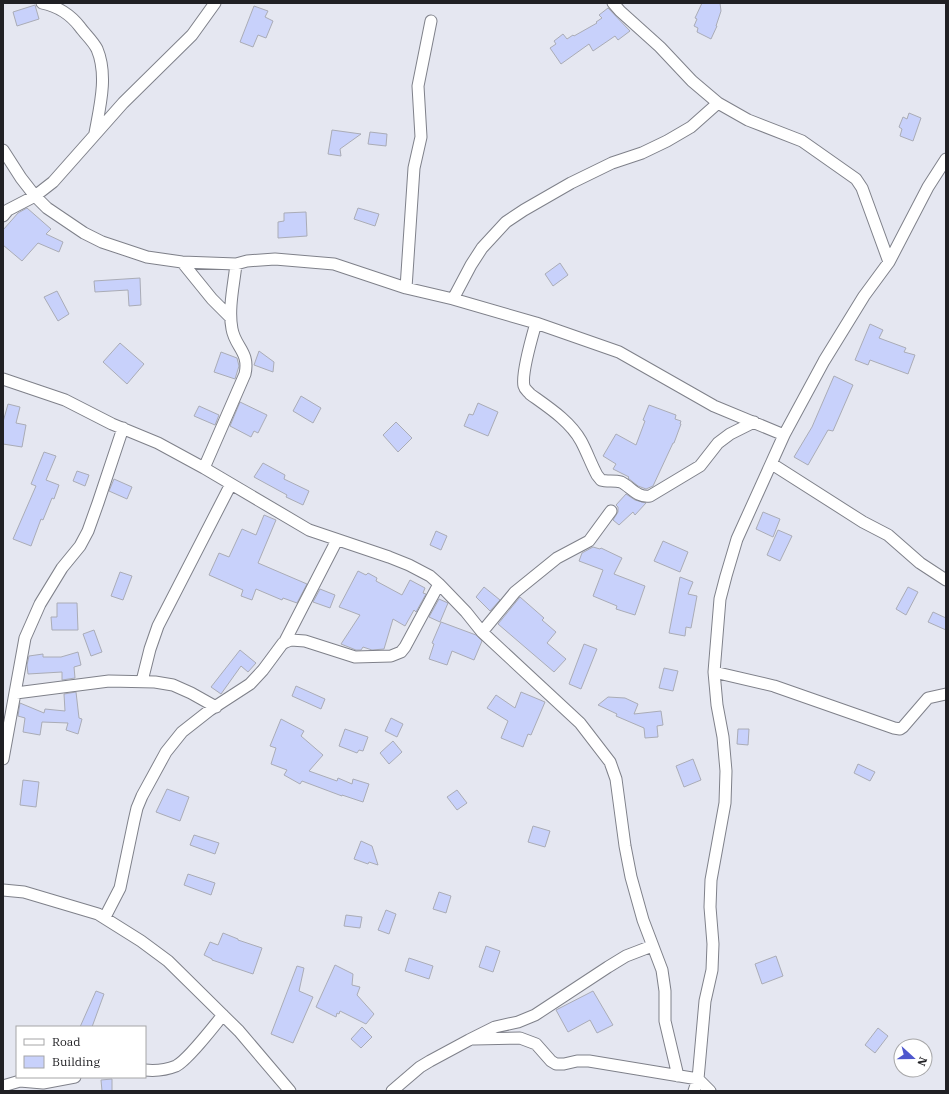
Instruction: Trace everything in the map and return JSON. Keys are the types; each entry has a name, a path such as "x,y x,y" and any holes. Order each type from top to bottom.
{"street":[{"path":"42,3 64,12 77,23 96,48 103,68 101,97 95,134"},
{"path":"5,212 35,196 53,182 122,103 192,35 205,19 215,3"},
{"path":"613,3 660,47 692,81 718,103 748,120 802,141 856,179 862,188 889,262"},
{"path":"406,288 414,168 421,137 418,86 431,21"},
{"path":"453,299 471,264 482,248 506,222 524,210 571,184 612,163 642,153 691,127 718,103"},
{"path":"3,150 21,178 35,196 47,208 84,233 102,242 147,257 182,262 236,264 275,260 334,264 406,288 453,299 536,323 620,352 714,406 784,435"},
{"path":"694,1091 698,1079 705,1001 712,970 713,944 710,907 711,880 725,803 726,771 714,672 720,599 726,576 738,539 784,435 824,361 864,296 889,262 928,187 946,159"},
{"path":"182,262 212,299 230,317"},
{"path":"204,468 247,367 245,356 234,336 230,317 236,264"},
{"path":"536,323 524,376 524,385 526,390 573,429 581,440 597,475 601,480 618,482 637,494 650,496 700,466 718,443 730,434 754,422"},
{"path":"3,379 65,400 158,443 204,468 309,530 402,562 430,576 466,612 482,632 580,723 610,762 616,779 625,846 631,877 652,946 662,970 665,991 665,1021 678,1076"},
{"path":"3,759 25,638 40,604 62,568 80,546 88,531 123,428"},
{"path":"772,464 863,522 888,535 920,563 946,580"},
{"path":"142,681 150,649 158,626 231,484"},
{"path":"482,632 515,592 557,558 589,541 611,511"},
{"path":"105,917 120,888 137,808 147,785 172,743 182,732 250,684 263,670 284,643 337,540"},
{"path":"284,643 291,640 305,641 354,657 395,654 405,647 439,584"},
{"path":"714,672 774,686 874,722 900,729 928,698 946,694"},
{"path":"16,693 109,681 142,681 173,685 216,707"},
{"path":"3,890 24,892 105,917 141,941 168,961 239,1031 290,1091"},
{"path":"392,1091 420,1067 496,1027 518,1022 535,1015 626,956 652,946"},
{"path":"146,1070 171,1068 182,1062 222,1015"},
{"path":"469,1040 520,1038 536,1044 551,1061 556,1064 589,1061 698,1079 710,1091"},
{"path":"3,1086 20,1081 43,1083 70,1078"}],"building":[{"path":"702,3 720,3 721,11 717,26 711,39 697,32 698,28 694,26 697,19 695,18"},
{"path":"35,5 39,19 17,26 13,12"},
{"path":"254,6 268,11 265,17 273,21 266,38 258,35 253,47 240,42"},
{"path":"608,8 630,31 618,40 615,36 593,51 589,44 561,64 550,48 556,44 554,41 563,34 567,39 597,23 596,22 602,18 599,15"},
{"path":"909,113 921,118 913,141 900,136 902,129 899,127 903,117 907,119"},
{"path":"332,130 361,134 340,149 341,156 328,154"},
{"path":"370,132 387,134 386,146 368,144"},
{"path":"27,208 51,229 46,234 63,242 59,252 38,243 22,261 3,245 3,230 18,213"},
{"path":"358,208 379,214 375,226 354,219"},
{"path":"306,212 307,236 278,238 278,222 284,221 284,213"},
{"path":"560,263 568,275 553,286 545,274"},
{"path":"140,278 141,305 129,306 128,290 95,292 94,281"},
{"path":"57,291 69,314 58,321 44,297"},
{"path":"870,324 883,330 879,338 906,348 904,352 915,355 908,374 870,360 868,365 855,360"},
{"path":"120,343 144,364 127,384 103,362"},
{"path":"259,351 274,362 273,372 254,365"},
{"path":"221,352 237,358 239,366 235,379 214,372"},
{"path":"834,376 853,385 833,431 828,430 808,465 794,457 812,427"},
{"path":"301,396 321,408 313,423 293,411"},
{"path":"240,402 267,415 258,433 254,431 251,437 230,426"},
{"path":"478,403 498,412 488,436 464,426 469,414 473,415"},
{"path":"8,404 20,407 16,423 26,425 22,447 3,444 3,422"},
{"path":"649,405 676,415 675,419 681,421 681,424 674,443 653,486 646,489 638,486 628,478 629,477 613,469 616,464 603,456 616,434 636,445"},
{"path":"199,406 219,415 215,425 194,416"},
{"path":"396,422 412,438 398,452 383,435"},
{"path":"44,452 56,456 46,480 59,485 54,499 52,498 43,520 41,519 31,546 13,539 36,486 31,484"},
{"path":"263,463 285,475 284,479 309,491 303,505 286,497 287,495 254,477"},
{"path":"77,471 89,475 85,486 73,481"},
{"path":"114,479 132,487 127,499 109,491"},
{"path":"626,494 635,500 646,503 635,515 633,512 619,525 613,520 618,512 618,507 616,505"},
{"path":"763,512 780,519 773,537 756,529"},
{"path":"264,515 276,520 258,563 307,584 297,603 283,598 282,600 256,589 252,600 241,596 243,590 209,575 219,553 229,557 242,529 256,535"},
{"path":"778,530 792,536 780,561 767,555"},
{"path":"436,531 447,536 441,550 430,545"},
{"path":"663,541 688,552 680,572 654,561"},
{"path":"593,547 601,548 622,558 614,574 645,586 635,615 616,609 617,606 593,596 603,570 579,561 582,553"},
{"path":"358,571 366,575 368,573 377,578 376,581 402,595 410,580 425,588 423,593 426,594 416,612 414,610 405,626 393,619 384,649 372,650 363,647 361,650 356,650 341,644 360,615 339,607"},
{"path":"120,572 132,576 123,600 111,596"},
{"path":"680,577 693,582 688,594 697,596 691,628 686,627 685,636 669,633"},
{"path":"484,587 500,600 490,611 476,597"},
{"path":"908,587 918,592 906,615 896,609"},
{"path":"320,589 335,595 330,608 313,602"},
{"path":"520,597 544,618 542,620 556,632 547,643 566,659 554,672 498,624"},
{"path":"439,599 448,603 440,622 429,617"},
{"path":"57,603 77,603 78,630 52,630 51,617 57,617"},
{"path":"933,612 946,618 946,630 928,622"},
{"path":"441,622 476,635 482,641 474,660 452,651 447,665 429,659 434,644 432,643"},
{"path":"94,630 102,652 91,656 83,634"},
{"path":"584,644 597,649 581,689 569,684"},
{"path":"240,650 256,663 248,672 241,666 221,694 211,687"},
{"path":"78,652 81,665 74,667 75,678 62,680 62,672 28,674 27,665 29,656 43,654 43,657 61,657"},
{"path":"664,668 678,671 673,691 659,688"},
{"path":"296,686 325,699 321,709 292,696"},
{"path":"76,692 79,718 82,719 78,734 66,730 68,723 42,722 40,735 23,732 25,718 18,716 20,703 44,713 45,709 65,711 64,694"},
{"path":"521,692 545,702 531,735 528,734 523,747 501,738 508,721 487,708 496,695 515,708"},
{"path":"608,697 625,698 638,704 634,714 661,711 663,725 657,726 658,737 645,738 644,728 616,716 617,714 598,705"},
{"path":"391,718 403,724 397,737 385,731"},
{"path":"281,719 304,731 301,736 323,755 309,771 337,781 338,778 352,784 353,779 369,784 363,802 302,781 300,784 284,775 287,770 271,764 276,748 270,746"},
{"path":"345,729 368,737 363,751 359,750 357,753 339,746"},
{"path":"738,729 749,729 748,745 737,744"},
{"path":"393,741 402,752 389,764 380,753"},
{"path":"693,759 701,780 684,787 676,766"},
{"path":"858,764 875,772 870,781 854,773"},
{"path":"23,780 39,782 36,807 20,805"},
{"path":"167,789 189,797 180,821 156,812"},
{"path":"457,790 467,803 457,810 447,797"},
{"path":"533,826 550,831 545,847 528,842"},
{"path":"194,835 219,843 215,854 190,845"},
{"path":"361,841 372,846 378,865 369,862 368,864 354,859"},
{"path":"188,874 215,883 211,895 184,885"},
{"path":"439,892 451,896 446,913 433,909"},
{"path":"386,910 396,914 389,934 378,930"},
{"path":"346,915 362,917 360,928 344,926"},
{"path":"223,933 262,948 253,974 212,960 204,955 210,942 218,945"},
{"path":"486,946 500,951 493,972 479,967"},
{"path":"776,956 783,976 762,984 755,964"},
{"path":"409,958 433,966 429,979 405,971"},
{"path":"335,965 353,974 352,985 360,987 357,995 374,1014 366,1024 340,1011 339,1014 337,1013 336,1017 316,1007"},
{"path":"297,966 304,968 299,991 313,997 293,1043 271,1034"},
{"path":"96,991 104,994 92,1026 80,1026"},
{"path":"593,991 613,1025 597,1033 590,1020 568,1032 556,1010"},
{"path":"362,1027 372,1037 361,1048 351,1039"},
{"path":"878,1028 888,1036 875,1053 865,1045"},
{"path":"112,1079 112,1091 102,1091 101,1080"}]}
